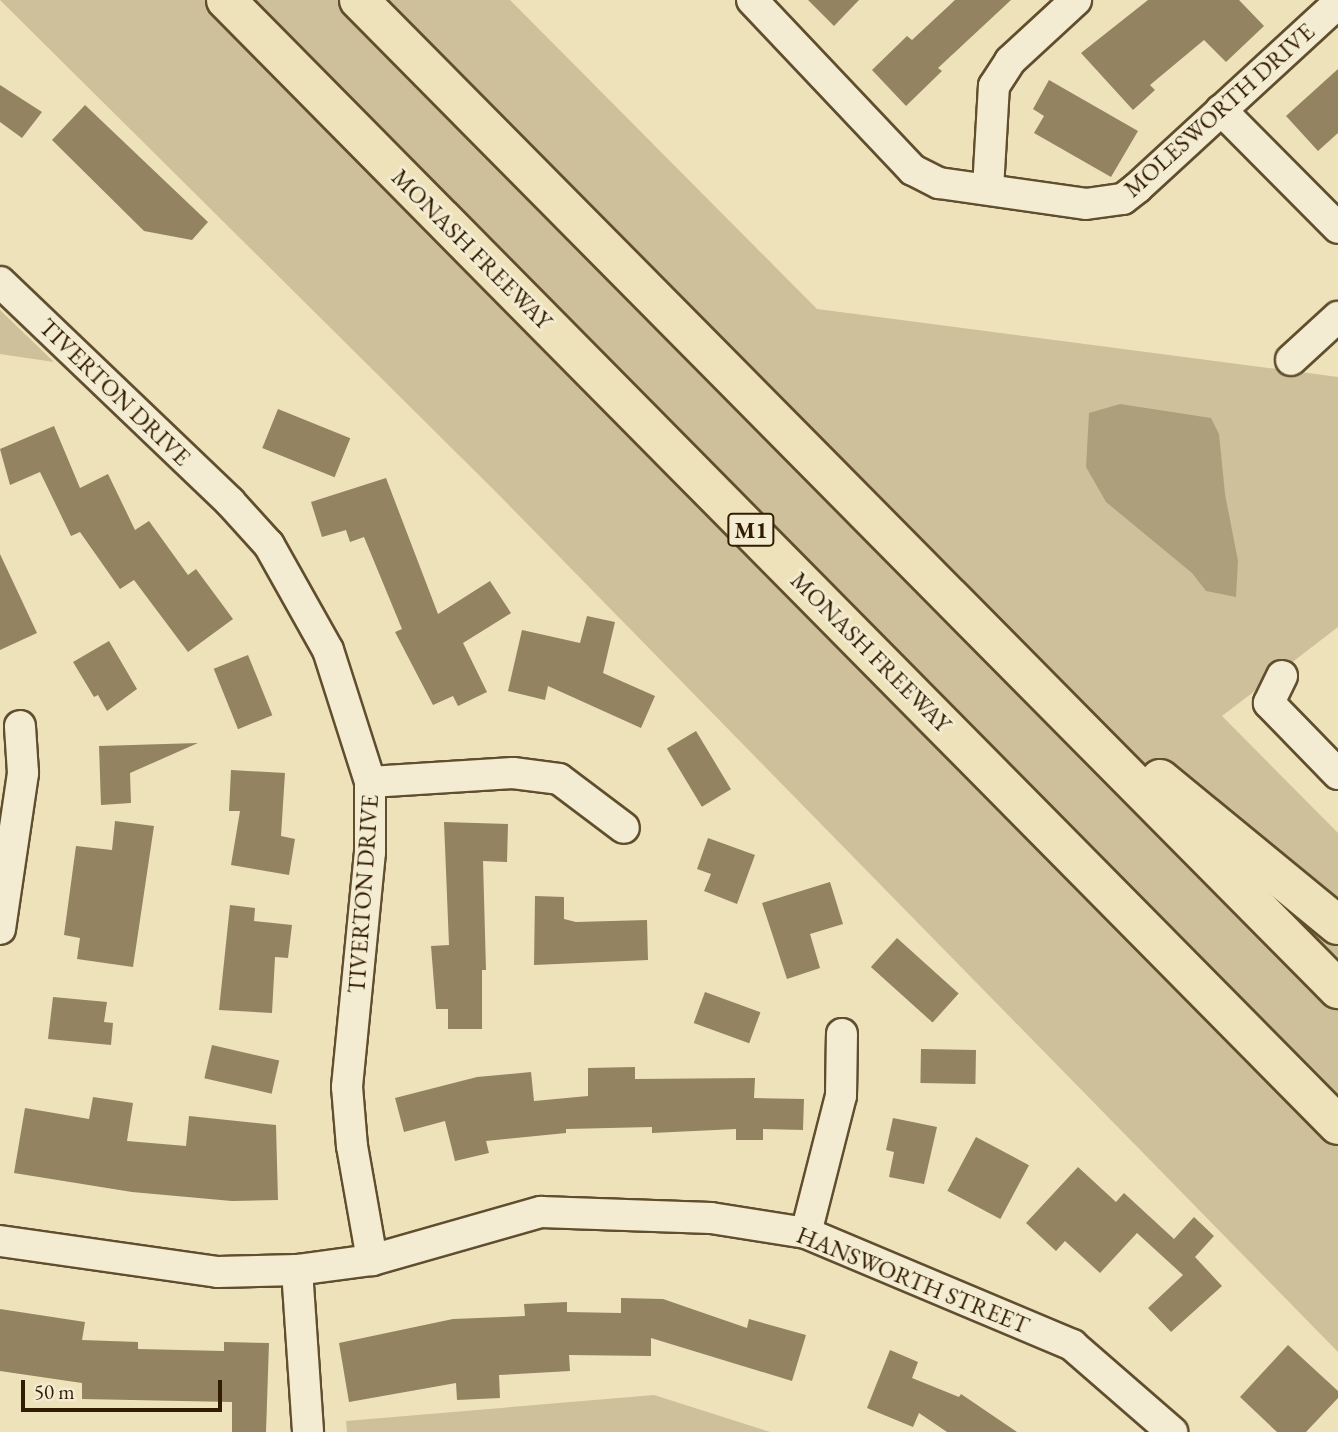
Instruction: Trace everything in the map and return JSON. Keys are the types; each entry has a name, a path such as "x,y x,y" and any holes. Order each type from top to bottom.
{"highway":[{"name":"MONASH FREEWAY","path":"226,0 1338,1125"},
{"path":"359,0 1338,989"},
{"path":"1001,649 1338,925"}],"street":[{"name":"MOLESWORTH DRIVE","path":"752,0 913,170 939,183 1086,204 1123,199 1338,3"},
{"path":"988,189 994,86 1010,61 1076,0"},
{"path":"1221,110 1338,228"},
{"name":"TIVERTON DRIVE","path":"0,282 230,502 269,545 328,650 370,782 370,852 347,1087 352,1146 372,1260"},
{"path":"1291,360 1338,317"},
{"path":"1282,676 1269,703 1338,774"},
{"path":"0,929 23,773 20,726"},
{"path":"370,782 513,772 559,779 624,828"},
{"path":"806,1233 841,1096 842,1034"},
{"name":"HANSWORTH STREET","path":"0,1241 170,1267 297,1270 372,1260 541,1212 711,1218 806,1233 1072,1345 1172,1432"},
{"path":"297,1270 308,1432"}],"shaded area":[{"path":"0,0 510,0 817,309 1338,377 1338,627 1222,716 1338,833 1338,1352 497,493"},
{"path":"0,310 54,362 0,354"},
{"path":"1120,404 1211,418 1219,434 1225,494 1238,561 1236,597 1206,591 1192,573 1106,502 1086,467 1089,413"},
{"path":"654,1395 770,1432 347,1432 346,1421"}],"building":[{"path":"808,0 859,0 834,26"},
{"path":"955,0 1011,0 938,68 942,71 906,106 872,70 907,36 912,40"},
{"path":"1148,0 1239,0 1264,26 1226,62 1204,40 1150,85 1155,90 1133,110 1081,53"},
{"path":"1338,69 1338,133 1318,151 1286,116"},
{"path":"1049,80 1138,131 1111,177 1034,133 1044,116 1033,109"},
{"path":"0,85 42,112 22,138 0,122"},
{"path":"85,105 208,222 192,240 144,231 52,140"},
{"path":"278,409 350,438 335,477 262,448"},
{"path":"54,426 80,488 108,474 135,530 149,521 188,575 196,569 233,619 188,652 134,580 120,589 80,532 71,536 40,472 10,485 0,449"},
{"path":"386,478 438,614 490,581 511,613 463,643 487,692 458,706 453,696 433,705 395,632 402,629 364,537 350,542 346,530 322,537 311,502"},
{"path":"0,554 37,633 0,650"},
{"path":"587,616 615,622 603,673 655,696 641,728 548,686 545,700 508,691 522,630 580,643"},
{"path":"109,641 137,689 107,711 98,695 94,697 73,662"},
{"path":"248,655 272,715 238,729 214,669"},
{"path":"696,731 731,789 702,807 667,749"},
{"path":"198,743 130,773 131,803 101,805 99,746"},
{"path":"231,770 285,773 281,836 295,839 289,875 231,865 240,811 229,811"},
{"path":"115,821 154,826 133,967 77,959 80,938 64,935 76,846 112,850"},
{"path":"444,822 508,824 507,862 483,861 486,970 482,970 482,1029 448,1029 448,1009 436,1009 431,946 449,945"},
{"path":"708,838 755,855 737,904 704,891 711,874 697,869"},
{"path":"830,882 843,924 810,934 820,968 787,979 762,903"},
{"path":"535,896 564,897 564,919 576,922 647,920 648,960 534,965"},
{"path":"230,905 255,908 254,921 292,925 288,958 275,957 272,1013 219,1010"},
{"path":"897,938 959,994 933,1023 871,967"},
{"path":"705,992 760,1012 749,1043 694,1023"},
{"path":"53,997 107,1002 104,1022 113,1023 111,1045 48,1039"},
{"path":"212,1045 279,1061 272,1094 204,1078"},
{"path":"921,1049 976,1050 975,1084 920,1083"},
{"path":"635,1067 635,1079 755,1078 754,1098 804,1099 803,1130 763,1129 763,1140 736,1140 736,1129 652,1133 652,1127 566,1129 566,1133 486,1141 489,1153 455,1161 445,1121 404,1132 395,1098 477,1077 531,1072 534,1101 588,1096 588,1068"},
{"path":"93,1097 133,1103 127,1141 186,1146 189,1116 276,1125 278,1200 232,1201 132,1192 14,1173 25,1108 89,1119"},
{"path":"893,1118 937,1127 924,1184 889,1177 894,1152 886,1150"},
{"path":"976,1137 1029,1165 1000,1219 947,1191"},
{"path":"1078,1167 1116,1202 1124,1193 1174,1239 1194,1217 1214,1236 1195,1257 1222,1286 1171,1332 1148,1308 1183,1275 1137,1233 1100,1273 1065,1241 1056,1251 1026,1223"},
{"path":"621,1298 663,1299 747,1328 749,1319 806,1335 792,1381 651,1338 651,1356 569,1355 570,1371 499,1375 500,1398 457,1400 456,1383 349,1402 339,1343 453,1319 525,1316 524,1304 567,1302 567,1312 621,1313"},
{"path":"0,1309 85,1322 82,1340 138,1342 138,1349 224,1351 224,1342 269,1343 266,1432 232,1432 232,1402 82,1399 82,1383 0,1371"},
{"path":"1288,1345 1338,1391 1338,1398 1306,1432 1277,1432 1240,1397"},
{"path":"890,1350 918,1362 912,1378 959,1397 961,1394 1017,1432 947,1432 919,1413 913,1427 867,1408"}]}
